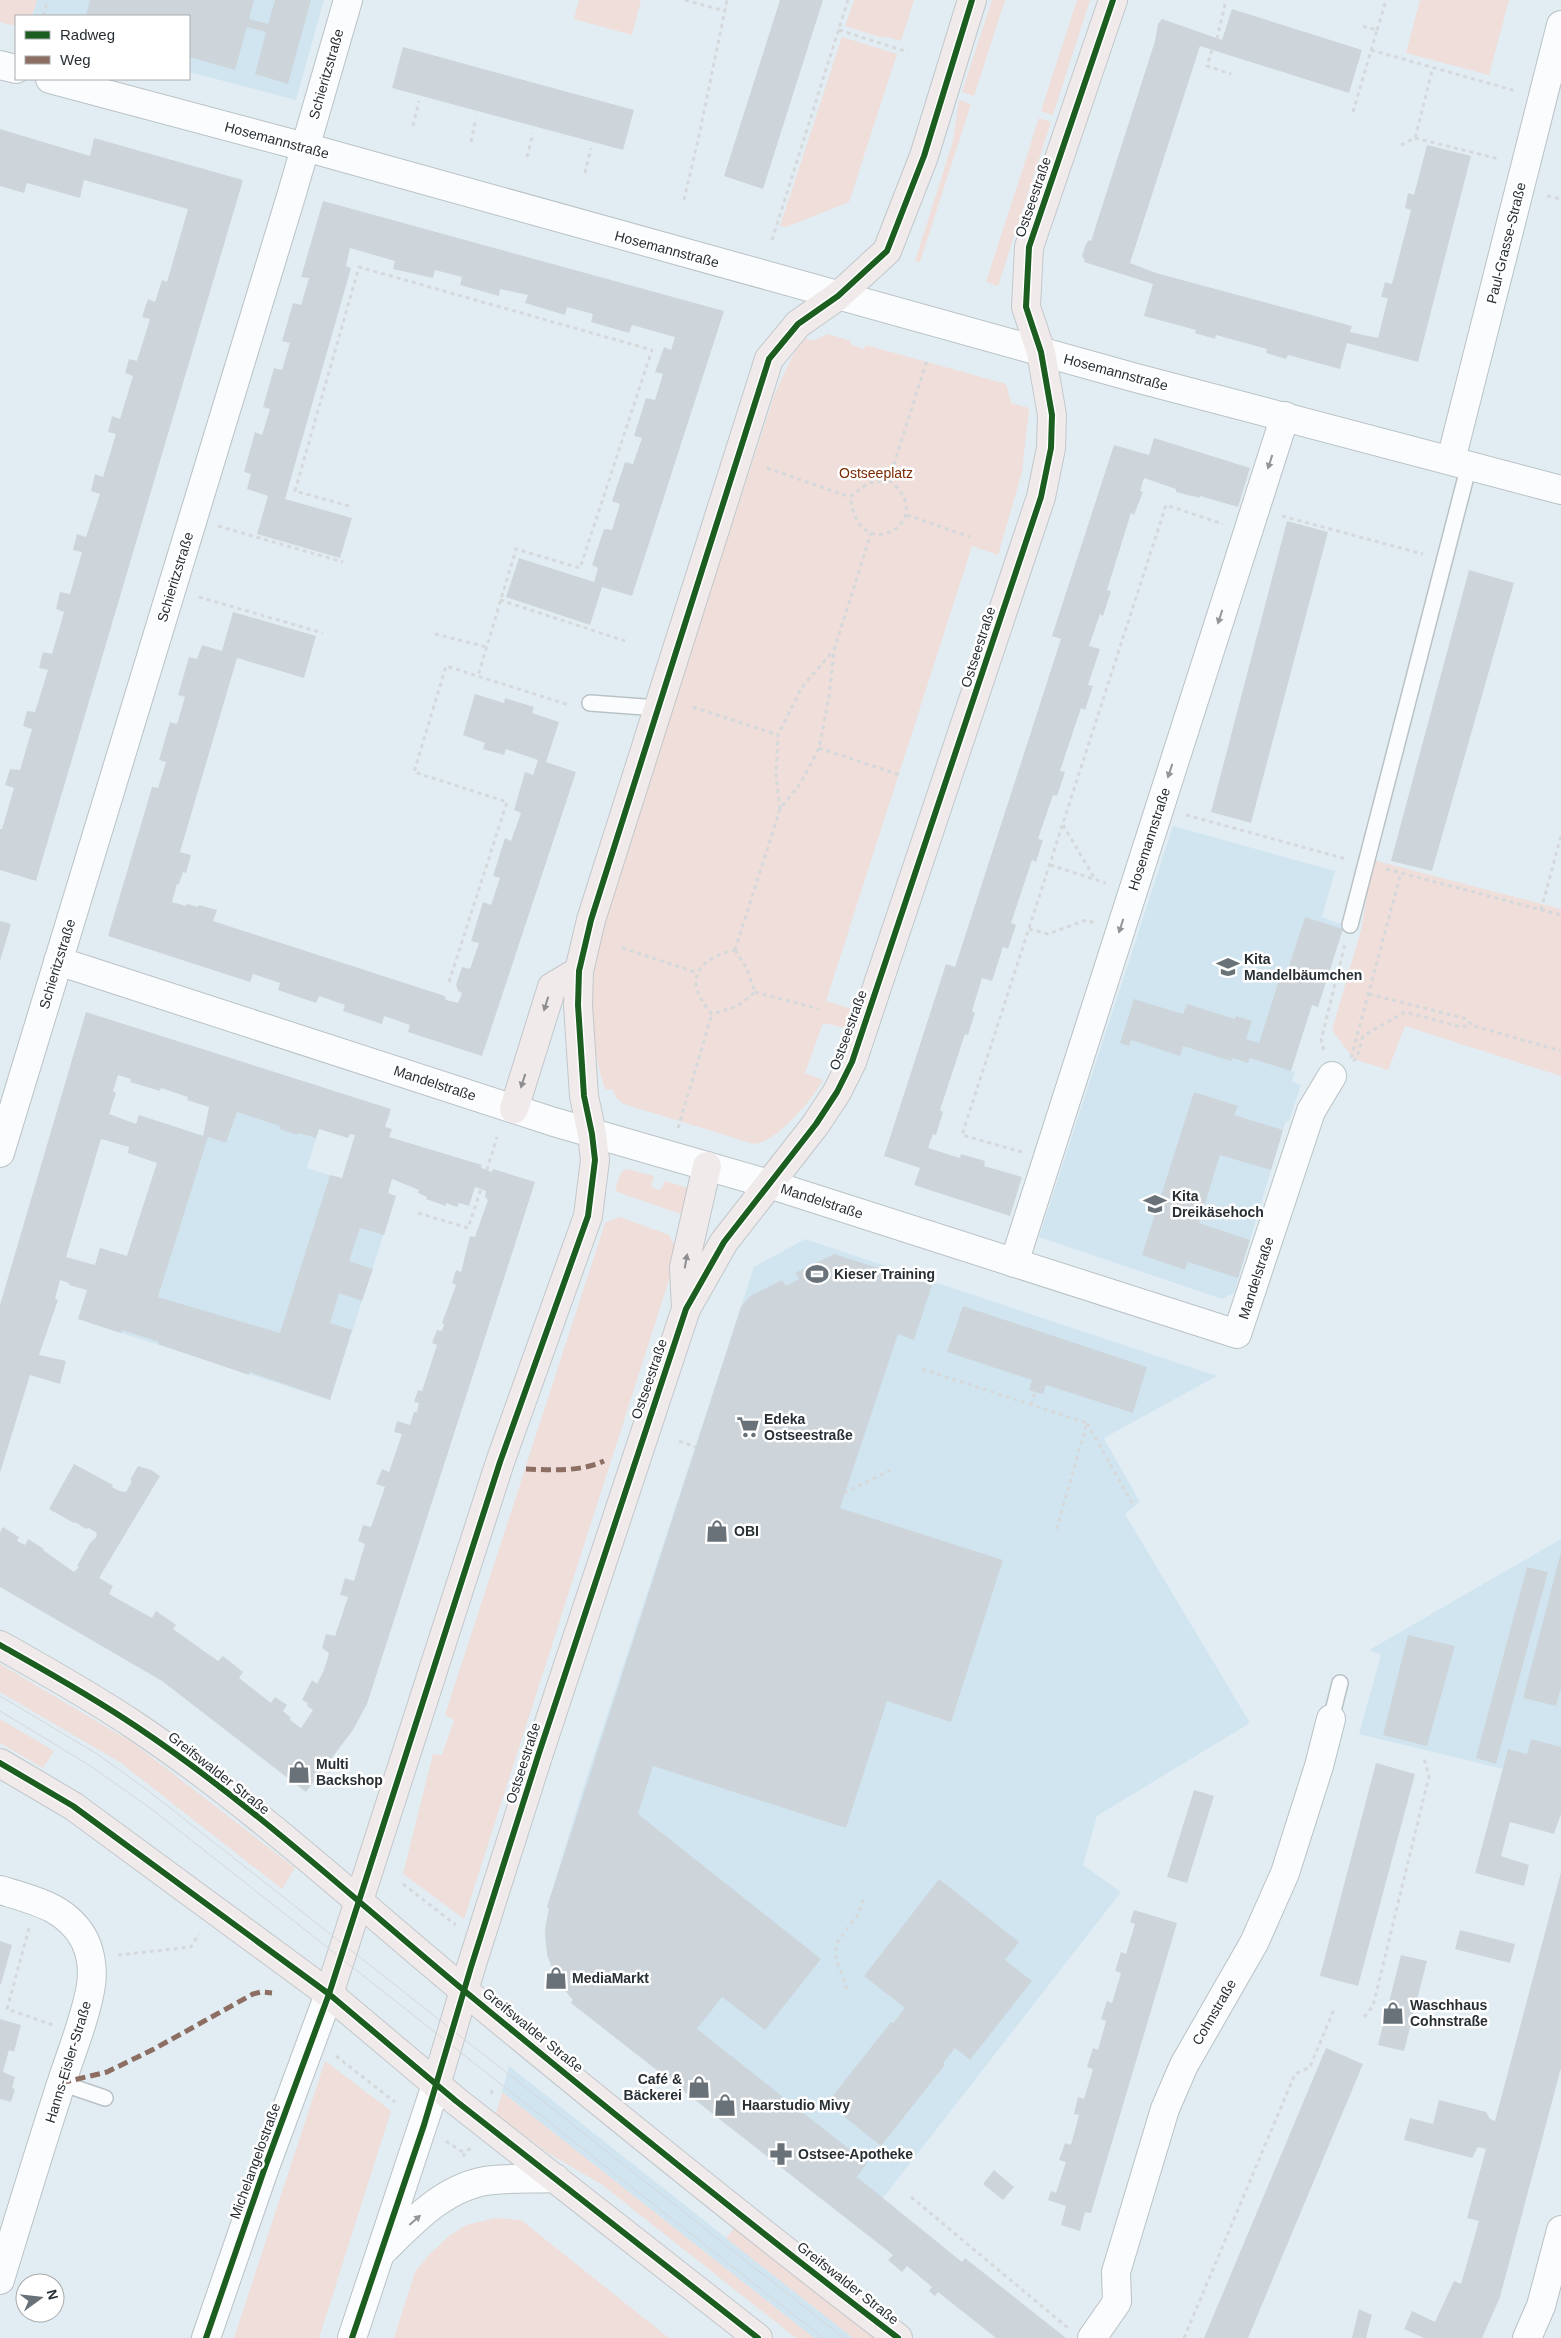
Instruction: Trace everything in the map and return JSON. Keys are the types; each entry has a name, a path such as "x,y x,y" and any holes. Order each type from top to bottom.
{"main road":[{"path":"329,1994 500,1462 588,1216 595,1160 584,1096 578,1005 579,971 590,920 769,359 798,324 838,296 887,251 924,156 972,0"},
{"name":"Ostseestraße","path":"436,2085 539,1752 686,1309 724,1242 816,1124 837,1092 852,1062 1041,497 1051,448 1052,415 1041,352 1026,307 1028,247 1114,0"},
{"path":"514,1108 552,987 579,971"},
{"path":"686,1309 684,1267 708,1166"},
{"name":"Greifswalder Straße","path":"0,1645 75,1688 138,1728 233,1799 464,1990 828,2284 898,2338"},
{"path":"0,1763 73,1806 136,1850 329,1994 436,2085 758,2338"}],"street":[{"name":"Schieritzstraße","path":"0,1153 306,147 348,0"},
{"name":"Paul-Grasse-Straße","path":"1460,463 1561,25"},
{"path":"0,65 15,69"},
{"name":"Hosemannstraße","path":"54,80 306,147 1041,352 1561,490"},
{"name":"Hosemannstraße","path":"1014,1263 1285,416"},
{"name":"Mandelstraße","path":"58,961 592,1134 769,1184 1237,1334 1311,1110 1332,1076"},
{"name":"Cohnstraße","path":"1082,2335 1117,2302 1116,2272 1165,2109 1184,2065 1254,1942 1285,1873 1319,1766 1331,1719"},
{"name":"Hanns-Eisler-Straße","path":"0,1890 54,1908 74,1925 85,1941 90,1959 90,1987 0,2280"},
{"name":"Michelangelostraße","path":"206,2338 264,2170 329,1994"},
{"path":"352,2338 436,2085"},
{"path":"380,2254 413,2221 448,2194 492,2180 556,2178"},
{"path":"1527,2338 1551,2309 1561,2230"}],"lane":[{"path":"1350,925 1444,560 1460,463"},
{"path":"590,703 658,708"},
{"name":"Cohnstraße","path":"1331,1719 1340,1684"},
{"path":"61,2083 105,2098"}],"path":[{"path":"44,15 47,0"},
{"path":"685,0 725,11"},
{"path":"684,200 727,0"},
{"path":"772,240 848,0"},
{"path":"1217,39 1226,0"},
{"path":"1353,112 1386,0"},
{"path":"1362,26 1377,30"},
{"path":"838,30 908,52"},
{"path":"1212,50 1207,66 1231,74"},
{"path":"1371,50 1524,94"},
{"path":"1415,138 1433,67"},
{"path":"413,126 419,101"},
{"path":"471,142 476,118"},
{"path":"527,157 533,133"},
{"path":"1401,145 1415,138 1507,162"},
{"path":"585,173 591,148"},
{"path":"1540,195 1561,199"},
{"path":"349,506 296,491 359,267 652,350 580,568 516,549 478,676"},
{"path":"889,480 927,360"},
{"path":"767,468 850,496"},
{"path":"850,496 868,483 889,480"},
{"path":"850,496 856,519 862,527 871,533 880,534 898,528 904,523 907,515 901,492 889,480"},
{"path":"1023,1152 962,1134 1166,505 1226,525"},
{"path":"1255,508 1444,560"},
{"path":"907,515 970,537"},
{"path":"217,525 342,562"},
{"path":"755,992 749,975 735,950 780,809 800,784 819,748 834,650 871,533"},
{"path":"196,596 323,633"},
{"path":"500,600 625,641"},
{"path":"435,634 487,647"},
{"path":"780,809 776,774 778,735 802,687 834,650"},
{"path":"449,982 507,802 414,772 446,666 572,706"},
{"path":"693,707 778,735"},
{"path":"819,748 900,774"},
{"path":"1063,826 1095,880"},
{"path":"1541,910 1561,836"},
{"path":"1050,865 1132,891"},
{"path":"1352,1053 1401,873"},
{"path":"1029,929 1048,934 1086,920 1119,930"},
{"path":"1321,1040 1350,925"},
{"path":"622,948 698,973"},
{"path":"712,1014 697,994 695,984 698,973 702,966 713,957 735,950"},
{"path":"755,992 819,1010"},
{"path":"712,1014 738,1006 755,992"},
{"path":"1369,994 1468,1019 1471,1025"},
{"path":"1357,1058 1363,1036 1405,1012 1461,1027 1471,1025 1561,1051"},
{"path":"678,1128 712,1014"},
{"path":"487,1170 497,1137"},
{"path":"418,1212 468,1228 481,1189"},
{"path":"922,1369 1087,1423 1132,1503"},
{"path":"1032,1405 1035,1392"},
{"path":"1056,1532 1087,1423"},
{"path":"679,1441 696,1447"},
{"path":"844,1493 893,1469"},
{"path":"1364,2016 1373,2006 1429,1776 1424,1758"},
{"path":"403,1884 459,1928"},
{"path":"847,1989 836,1959 836,1944 858,1913 865,1896"},
{"path":"7,2010 36,1901"},
{"path":"90,1959 192,1947 213,1909"},
{"path":"0,2007 77,2032"},
{"path":"1184,2338 1295,2074 1310,2066 1334,2009"},
{"path":"332,2053 395,2102"},
{"path":"444,2140 464,2153"},
{"path":"911,2197 1082,2335"}],"shaded area":[{"path":"0,0 324,0 296,100 190,72 190,15 15,15 15,26 0,22"},
{"path":"1173,826 1335,871 1322,917 1344,925 1318,1007 1312,1005 1291,1071 1295,1072 1292,1081 1301,1085 1289,1121 1286,1121 1283,1130 1234,1293 1222,1299 1039,1237"},
{"path":"251,1065 331,1090 307,1168 396,1196 330,1400 78,1319 100,1248 127,1256 157,1163 128,1153 139,1115 226,1143"},
{"path":"805,1239 1217,1376 1104,1438 1140,1502 1125,1514 1250,1723 1097,1816 1083,1865 1121,1892 883,2198 643,2059 571,2003 573,2000 558,1982 551,1968 545,1938 549,1909 547,1907 581,1795 754,1267"},
{"path":"1561,1539 1561,1814 1495,1797 1503,1769 1359,1734 1381,1655 1369,1650"},
{"path":"509,2066 853,2338 814,2338 502,2092"}],"green space":[{"path":"0,0 37,0 32,15 15,15 15,26 0,22"},
{"path":"579,0 641,0 632,35 574,19"},
{"path":"854,0 914,0 901,41 884,36 883,38 845,26"},
{"path":"992,0 1005,0 974,96 962,92"},
{"path":"1077,0 1090,0 1053,115 1041,111"},
{"path":"1420,0 1509,0 1489,75 1406,53"},
{"path":"842,37 897,54 849,202 786,227 780,226"},
{"path":"959,100 971,104 920,262 915,261 953,141"},
{"path":"1039,118 1051,122 998,286 986,282"},
{"name":"Ostseeplatz","path":"828,334 851,341 851,345 864,349 866,345 1006,384 1011,403 1029,408 1022,472 998,555 972,546 826,1001 852,1009 845,1028 823,1023 805,1073 823,1080 793,1119 773,1136 754,1144 624,1104 617,1099 613,1090 605,1089 594,1042 592,994 596,962 606,915 620,869 775,393 793,355 805,338 813,341"},
{"path":"1373,860 1561,909 1561,1076 1405,1026 1388,1070 1354,1059 1332,1030 1361,930"},
{"path":"626,1169 654,1176 651,1186 658,1190 662,1188 665,1181 692,1189 689,1217 615,1191 621,1172"},
{"path":"620,1217 669,1235 678,1252 464,1919 403,1874 433,1754 442,1755 454,1720 445,1715 605,1223"},
{"path":"0,1664 132,1742 295,1868 282,1889 121,1763 0,1692"},
{"path":"0,1719 54,1751 43,1768 0,1743"},
{"path":"325,2061 391,2111 319,2338 234,2338"},
{"path":"502,2092 814,2338 796,2338 601,2184 548,2153 496,2114"},
{"path":"495,2218 521,2220 669,2338 394,2338 415,2272 429,2255 448,2237 466,2225"},
{"path":"735,2227 875,2338 853,2338 726,2238"}],"building":[{"path":"90,0 254,0 249,19 268,24 275,0 311,0 288,84 255,74 266,32 247,27 235,70 190,57 190,15 86,15"},
{"path":"780,0 823,0 763,189 724,176"},
{"path":"1232,9 1362,50 1349,93 1200,46 1130,263 1156,273 1352,326 1350,332 1378,338 1388,298 1381,297 1385,282 1392,284 1411,210 1405,208 1408,193 1414,195 1427,145 1471,156 1418,362 1347,343 1340,369 1288,355 1286,359 1266,353 1267,349 1216,335 1215,339 1195,333 1196,330 1144,316 1153,284 1084,262 1085,260 1082,256 1086,244 1089,240 1091,241 1155,41 1158,24 1162,19 1222,40"},
{"path":"403,47 634,110 623,150 392,88"},
{"path":"0,129 90,156 94,138 243,180 36,881 0,870 0,829 2,829 14,788 5,785 10,769 20,770 32,729 23,726 27,711 35,712 48,670 39,668 43,652 52,654 64,612 56,609 60,592 70,594 82,552 73,550 77,534 86,537 100,494 91,491 95,474 103,477 116,434 108,432 112,416 120,419 133,376 125,373 129,359 137,361 150,319 142,317 148,299 155,302 162,280 167,282 188,209 84,180 80,198 27,183 24,193 0,186"},
{"path":"323,201 724,311 632,596 602,587 590,625 506,597 519,558 594,582 598,568 592,565 604,529 612,530 620,504 612,501 625,462 633,464 642,438 634,436 646,398 655,400 663,374 655,372 664,347 671,350 675,337 632,325 629,333 591,322 593,314 567,307 565,315 525,303 528,295 500,289 499,296 460,285 462,277 435,270 433,278 393,269 395,261 350,248 346,266 351,268 285,499 352,518 340,558 257,534 268,496 247,489 251,474 244,472 255,432 262,435 270,409 263,407 274,368 282,370 290,343 282,341 293,303 301,305 309,278 301,277"},
{"path":"1154,438 1250,468 1238,507 1200,496 1200,498 1176,492 1176,489 1144,478 1140,491 1143,492 1134,515 1131,513 1107,590 1111,591 1103,616 1100,614 1089,646 1100,649 1088,685 1093,686 1085,710 1081,708 1060,771 1065,772 1057,796 1053,795 1038,839 1043,840 1036,862 1032,860 1011,923 1016,925 1008,949 1003,947 992,981 982,978 972,1011 975,1013 968,1035 965,1034 940,1110 943,1112 936,1135 933,1134 928,1148 960,1158 961,1154 985,1161 984,1166 1022,1177 1010,1216 914,1185 920,1168 884,1156 946,964 955,967 1061,639 1052,636 1114,445 1149,455"},
{"path":"1287,521 1328,532 1251,823 1211,812"},
{"path":"1469,570 1514,583 1432,871 1391,861"},
{"path":"233,612 316,636 304,678 237,658 180,852 191,855 186,873 183,872 179,884 177,884 172,902 186,906 187,904 198,907 199,905 217,910 213,921 445,996 446,1000 458,1003 462,993 458,991 456,985 462,967 470,969 479,943 471,941 483,902 491,905 500,878 493,876 505,838 511,841 521,813 514,810 525,772 533,775 538,760 506,749 504,755 483,749 485,743 463,735 475,694 504,703 505,698 534,707 532,713 559,722 546,762 576,772 482,1056 408,1032 410,1025 384,1016 382,1024 343,1011 345,1005 319,996 316,1003 278,990 280,983 253,974 250,982 108,936 152,787 158,788 166,762 159,760 170,722 177,724 185,697 178,695 189,657 197,659 202,645 222,651"},
{"path":"1305,917 1343,929 1318,1007 1312,1005 1291,1071 1250,1058 1248,1063 1233,1058 1231,1061 1183,1046 1180,1056 1131,1040 1129,1046 1120,1043 1134,999 1183,1014 1187,1004 1235,1019 1236,1016 1252,1021 1246,1039 1259,1043 1279,980 1284,982"},
{"path":"0,921 11,924 0,961"},
{"path":"86,1012 391,1109 385,1127 392,1129 389,1137 482,1165 481,1168 492,1172 493,1169 535,1182 367,1704 353,1730 306,1792 162,1681 0,1587 0,1532 3,1527 19,1537 17,1541 25,1545 28,1539 74,1572 79,1567 77,1566 97,1533 49,1509 74,1464 113,1485 112,1487 119,1491 126,1492 138,1466 151,1470 160,1476 99,1578 113,1586 109,1594 152,1618 156,1611 176,1625 173,1629 218,1661 223,1656 243,1672 239,1678 271,1703 275,1697 287,1705 283,1711 291,1718 290,1720 301,1728 313,1710 307,1706 308,1703 302,1700 312,1680 317,1684 324,1670 329,1653 322,1648 326,1634 335,1636 348,1597 340,1595 345,1578 354,1581 365,1544 358,1541 363,1525 371,1527 385,1487 376,1484 382,1469 389,1472 402,1434 394,1432 397,1421 410,1425 414,1412 417,1412 419,1403 414,1402 418,1390 422,1391 437,1345 432,1343 437,1330 442,1331 444,1324 442,1323 456,1285 452,1283 456,1270 461,1272 470,1236 475,1237 488,1200 485,1197 486,1191 475,1187 469,1206 459,1203 457,1207 446,1203 446,1206 426,1199 427,1197 418,1193 419,1190 392,1179 388,1193 396,1196 384,1235 360,1228 349,1261 373,1269 362,1301 339,1293 330,1323 352,1330 330,1400 250,1372 249,1375 122,1330 121,1333 78,1319 87,1290 69,1285 69,1283 60,1280 55,1299 58,1300 39,1355 66,1361 60,1384 30,1375 0,1473 0,1305","holes":["118,1075 131,1079 130,1082 160,1091 161,1088 188,1097 187,1100 209,1107 203,1136 139,1115 136,1124 109,1114 116,1093 113,1091","237,1112 280,1126 279,1129 298,1135 299,1133 316,1138 319,1129 348,1138 350,1134 355,1135 342,1178 330,1175 280,1333 158,1297 208,1137 226,1143","101,1139 129,1147 128,1153 157,1163 127,1256 100,1248 95,1265 66,1257"]},
{"path":"1194,1092 1238,1106 1234,1115 1283,1130 1271,1170 1220,1155 1199,1223 1250,1240 1238,1278 1188,1262 1185,1270 1142,1255"},
{"path":"834,1254 932,1285 914,1340 898,1334 840,1508 1003,1560 951,1722 887,1701 846,1828 653,1766 638,1814 821,1959 765,2030 722,1997 697,2029 867,2163 857,2177 962,2262 965,2258 1066,2338 996,2338 938,2292 935,2296 929,2291 932,2287 907,2266 902,2272 888,2260 893,2255 571,2003 573,2000 558,1982 547,1955 545,1929 549,1908 547,1907 741,1307 750,1296 782,1280 786,1286 799,1279 795,1273"},
{"path":"963,1306 1147,1367 1133,1413 1046,1385 1043,1394 1035,1392 1029,1390 1032,1380 947,1352"},
{"path":"1561,1552 1561,1688 1556,1706 1523,1698"},
{"path":"1527,1567 1548,1572 1496,1764 1476,1758"},
{"path":"1408,1635 1455,1646 1427,1746 1383,1735"},
{"path":"1531,1739 1561,1747 1561,1814 1554,1834 1510,1822 1501,1856 1529,1865 1524,1886 1475,1873 1508,1749 1527,1754"},
{"path":"1376,1763 1415,1774 1358,1986 1320,1976"},
{"path":"1194,1790 1214,1796 1187,1883 1167,1877"},
{"path":"1561,1872 1561,2068 1500,2297 1482,2338 1424,2338 1404,2329 1412,2311 1435,2322 1454,2281 1461,2284 1479,2221 1467,2218 1486,2149 1478,2147 1472,2158 1404,2140 1410,2118 1433,2124 1439,2100 1486,2112 1490,2119 1495,2121"},
{"path":"939,1879 1019,1942 1005,1960 1032,1981 970,2060 955,2048 943,2063 945,2065 881,2146 827,2103 891,2022 893,2023 905,2008 864,1976"},
{"path":"1134,1910 1177,1923 1091,2213 1085,2212 1080,2231 1061,2225 1066,2206 1048,2200 1051,2191 1056,2193 1066,2162 1059,2160 1065,2143 1071,2145 1079,2115 1074,2114 1078,2097 1084,2099 1093,2069 1087,2067 1093,2048 1098,2050 1106,2021 1101,2019 1107,2001 1112,2003 1121,1973 1115,1971 1121,1952 1126,1954 1135,1924 1130,1922"},
{"path":"1460,1930 1515,1944 1510,1963 1455,1949"},
{"path":"0,1941 12,1945 1,1984 0,1984"},
{"path":"1401,1955 1427,1961 1404,2051 1378,2045"},
{"path":"0,2019 21,2025 14,2052 9,2050 3,2072 15,2077 12,2088 15,2089 11,2102 0,2099"},
{"path":"1326,2048 1363,2064 1248,2338 1204,2338"},
{"path":"994,2170 1014,2187 1003,2200 983,2184"},
{"path":"1359,2309 1372,2315 1366,2338 1352,2338"}],"tram line":[{"path":"0,1696 97,1754 146,1789 844,2338"},
{"path":"0,1711 89,1765 153,1810 823,2338"}],"marked path":[{"path":"526,1469 576,1469 604,1461"},
{"path":"61,2083 107,2072 154,2049 253,1994 261,1992 272,1993"}],"cycle path":[{"path":"206,2338 264,2170 329,1994 500,1462 588,1216 595,1160 584,1096 578,1005 579,971 591,920 769,359 798,324 838,296 887,251 924,156 972,0"},
{"path":"352,2338 424,2125 471,1967 539,1753 686,1309 724,1242 816,1124 837,1092 852,1062 1041,497 1051,448 1052,415 1041,352 1026,307 1029,247 1113,0"},
{"path":"0,1645 69,1684 120,1716 221,1788 624,2121 898,2338"},
{"path":"0,1763 73,1806 329,1994 456,2101 758,2338"}],"place":[{"name":"Kita Mandelbäumchen","path":"1228,967"},
{"name":"Kita Dreikäsehoch","path":"1155,1204"},
{"name":"Kieser Training","path":"817,1274"},
{"name":"Edeka Ostseestraße","path":"748,1427"},
{"name":"OBI","path":"717,1531"},
{"name":"Multi Backshop","path":"299,1772"},
{"name":"MediaMarkt","path":"556,1978"},
{"name":"Waschhaus Cohnstraße","path":"1393,2013"},
{"name":"Café & Bäckerei","path":"699,2087"},
{"name":"Haarstudio Mivy","path":"725,2105"},
{"name":"Ostsee-Apotheke","path":"781,2154"}]}
